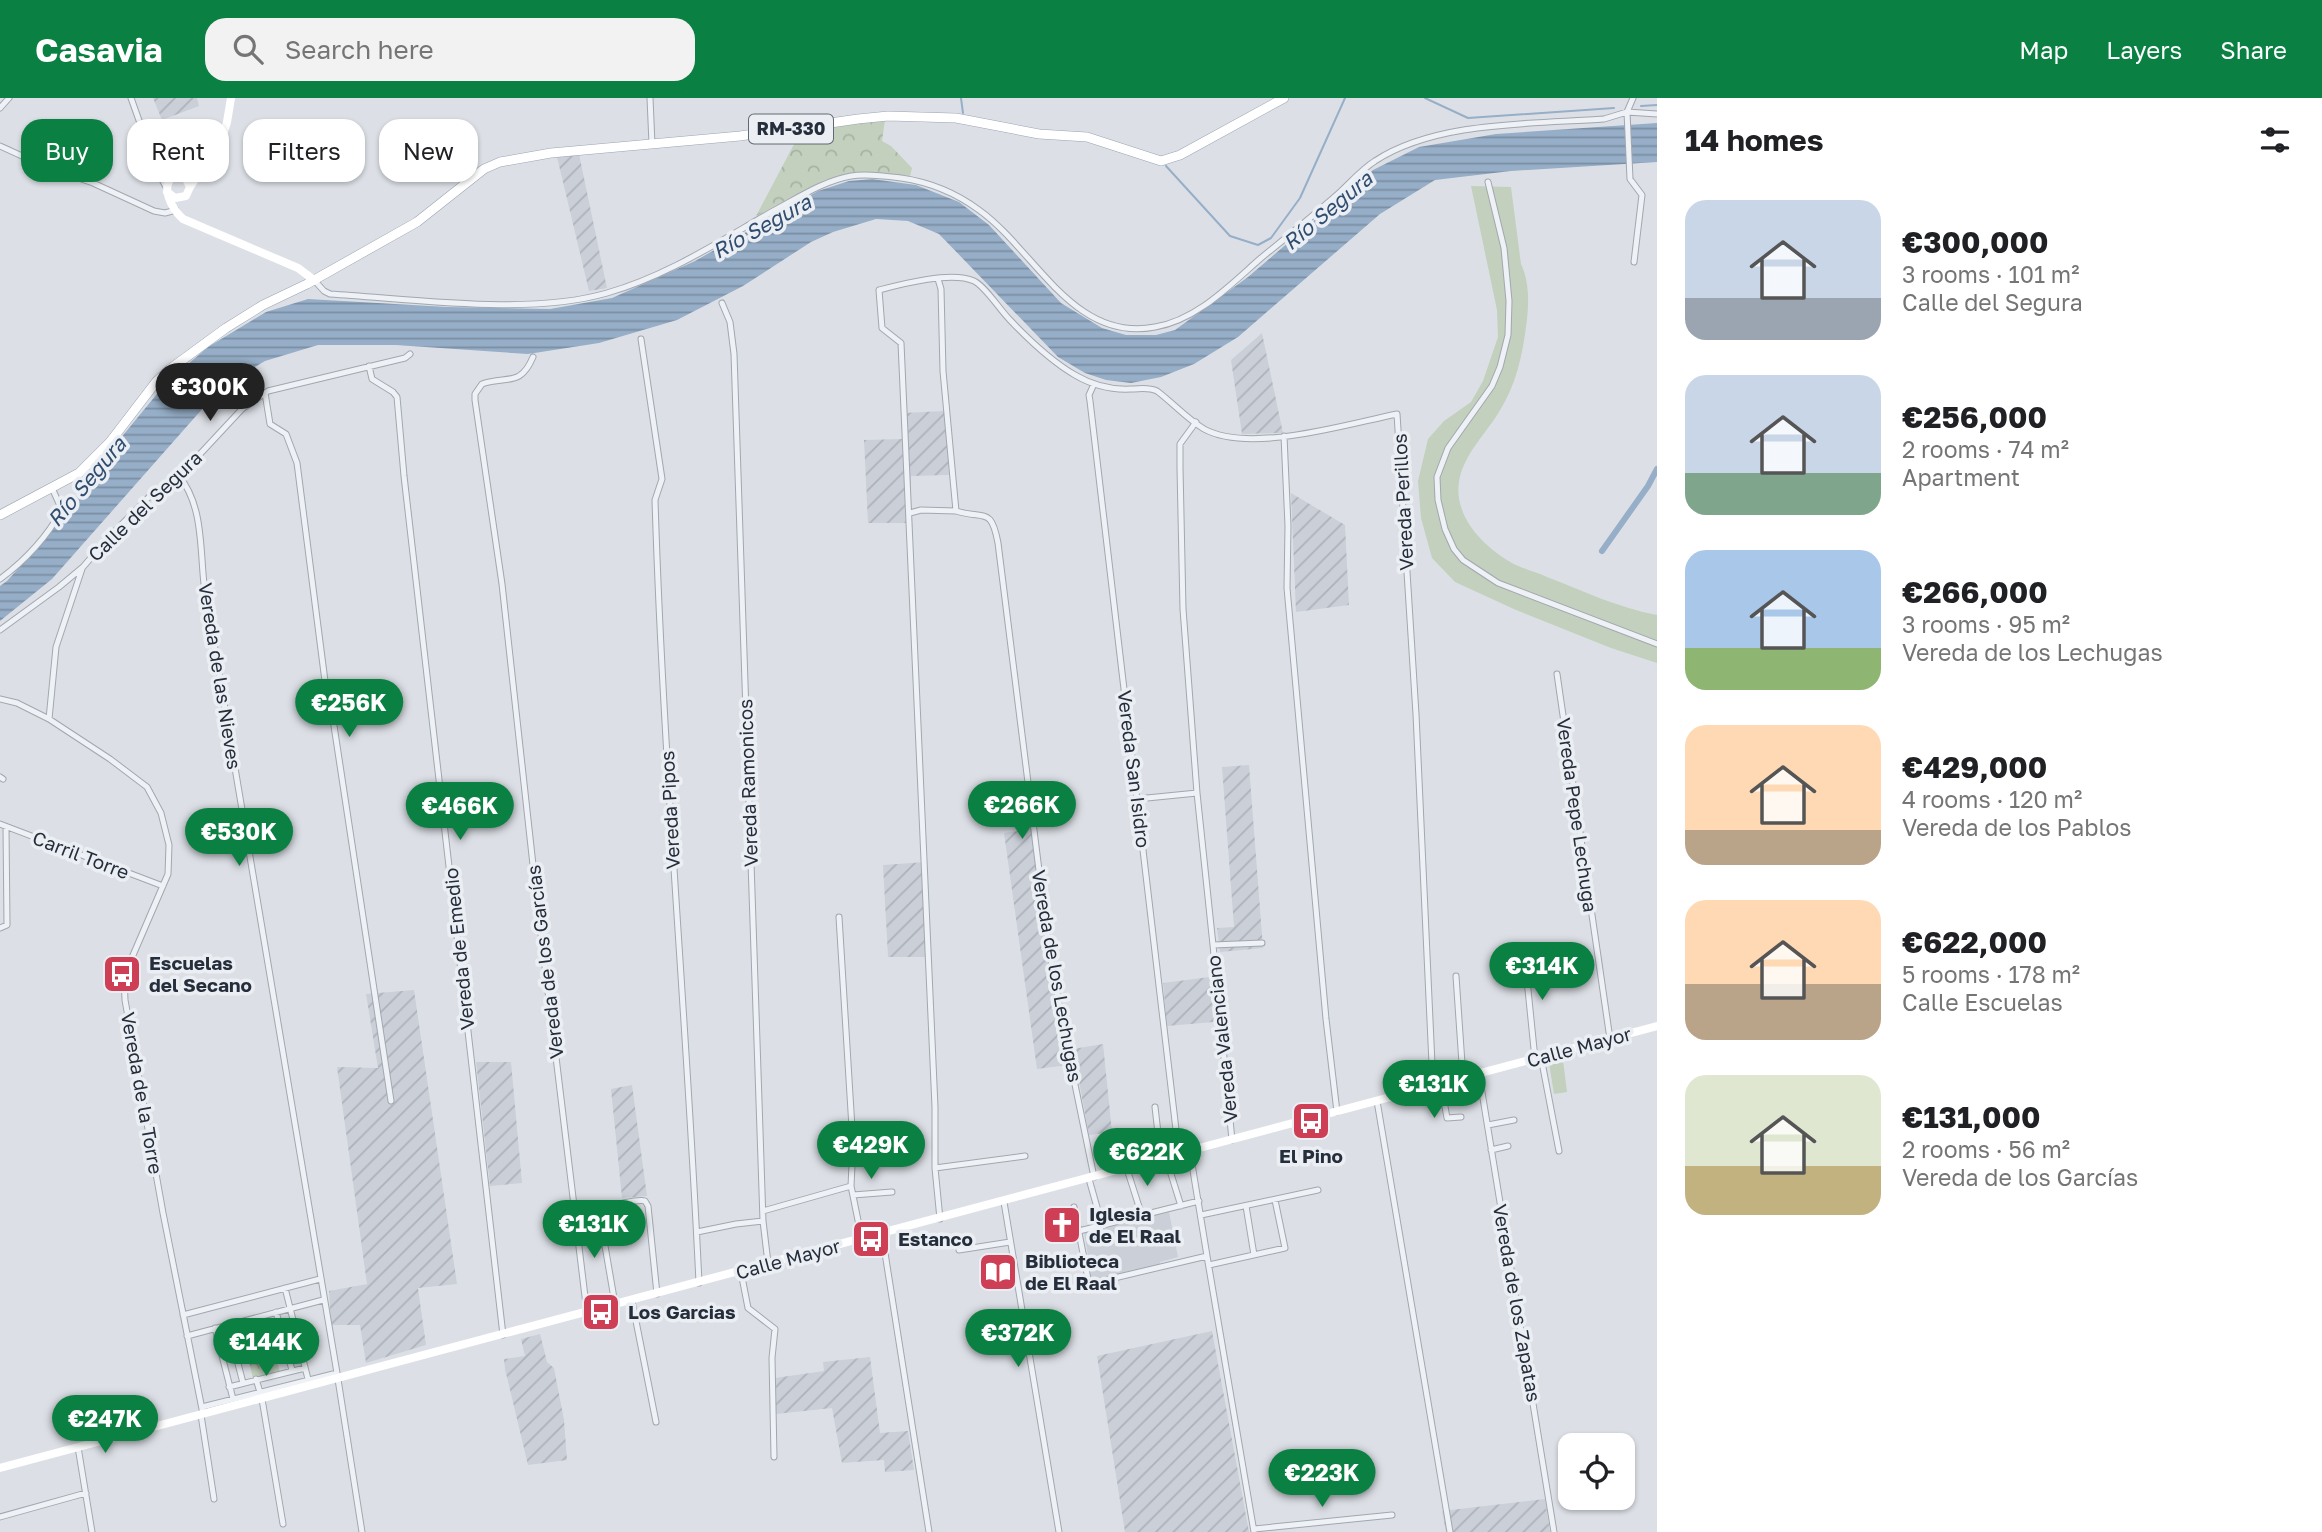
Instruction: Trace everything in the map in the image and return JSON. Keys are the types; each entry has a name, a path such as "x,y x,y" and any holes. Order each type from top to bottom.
{"main road":[{"path":"228,119 231,98"},
{"name":"RM-330","path":"0,515 79,473 117,433 150,389 170,369 251,312 417,222 494,164 533,155 740,136 869,117 944,117 1039,134 1087,137 1165,161 1284,98"},
{"path":"169,182 168,192 176,210 187,221 298,268 314,280"},
{"path":"189,182 190,187"},
{"path":"176,210 193,182"},
{"path":"168,192 175,198 182,198"},
{"name":"Calle Mayor","path":"1,1465 632,1301 1657,1026"}],"street":[{"path":"0,108 9,98"},
{"path":"131,98 138,119"},
{"path":"650,98 652,144"},
{"path":"1633,98 1627,112 1630,179 1642,195 1634,262"},
{"path":"314,280 330,294 495,304 572,300 607,293 668,270 820,186 853,175 900,178 941,188 981,211 1061,294 1081,310 1119,328 1152,328 1176,322 1209,302 1374,161 1409,143 1459,130 1604,119 1627,112 1657,114"},
{"path":"0,146 154,211 166,213 176,210"},
{"path":"154,211 167,208 168,192 163,182"},
{"path":"1488,182 1504,248 1509,301 1508,335 1492,386 1448,448 1437,477 1438,500 1445,529 1454,549 1463,560 1498,583 1657,644"},
{"name":"Vereda Perillos","path":"938,279 958,277 975,281 1011,321 1050,357 1075,375 1094,384 1119,389 1148,388 1157,391 1204,428 1223,436 1248,439 1284,436 1397,414 1437,1085"},
{"path":"910,513 922,510 956,511 943,371 941,289 938,279 879,290 882,328 901,343 935,1107 934,1168 940,1219"},
{"name":"Vereda Ramonicos","path":"722,303 730,322 734,354 763,1221 769,1264"},
{"name":"Vereda Pipos","path":"641,338 662,479 656,500 667,779 699,1283"},
{"name":"Calle del Segura","path":"0,630 83,567 149,498 179,476 242,409 265,393 405,358 410,354"},
{"name":"Vereda de los Garcías","path":"533,357 527,370 516,379 482,384 475,394 475,400 500,573 587,1312"},
{"name":"Vereda de Emedio","path":"369,366 372,379 393,392 398,404 404,476 503,1335"},
{"name":"Vereda San Isidro","path":"1094,384 1089,395 1180,1155"},
{"path":"265,393 270,424 286,434 297,463 325,681 391,1101"},
{"path":"1196,422 1180,444 1183,609 1213,944"},
{"path":"1284,436 1288,526 1287,588 1326,1019 1337,1112"},
{"name":"Vereda de las Nieves","path":"179,476 187,486 195,506 204,584 362,1532"},
{"path":"0,579 36,548 62,510 52,488"},
{"name":"Vereda de los Lechugas","path":"956,511 985,516 994,523 1048,942 1092,1178"},
{"path":"49,719 56,646 83,567"},
{"name":"Vereda Pepe Lechuga","path":"1558,674 1610,1038"},
{"name":"Vereda de la Torre","path":"0,699 17,703 49,719 147,787 161,813 169,845 168,874 124,976 125,1000 202,1412 214,1499"},
{"path":"1137,799 1198,793"},
{"path":"0,928 7,925 3,826"},
{"name":"Carril Torre","path":"3,826 163,886"},
{"path":"839,917 853,1144 851,1186 862,1240"},
{"name":"Vereda Valenciano","path":"1232,1140 1213,944 1262,943"},
{"path":"1550,946 1524,950 1538,1058 1559,1151"},
{"path":"1456,976 1463,1078"},
{"name":"Vereda de los Zapatas","path":"1479,1074 1554,1532"},
{"path":"1437,1085 1447,1118 1461,1117"},
{"path":"1377,1101 1450,1532"},
{"path":"1155,1107 1164,1159 1181,1206"},
{"path":"1488,1125 1514,1120"},
{"path":"1115,1137 1142,1216"},
{"path":"1491,1150 1508,1146"},
{"path":"1190,1152 1254,1530 1392,1515"},
{"path":"934,1168 1025,1156"},
{"path":"1092,1178 1102,1225"},
{"path":"763,1211 851,1186"},
{"path":"1201,1215 1318,1190"},
{"path":"853,1195 892,1192"},
{"path":"575,1215 639,1199 645,1201 648,1206 657,1294"},
{"path":"1209,1265 1286,1248 1275,1200"},
{"path":"1079,1231 1199,1201"},
{"path":"1004,1202 1059,1532"},
{"path":"1246,1206 1254,1255"},
{"path":"1074,1207 1089,1284 1207,1256"},
{"path":"599,1211 615,1305"},
{"path":"697,1232 763,1221"},
{"path":"882,1234 929,1532"},
{"path":"959,1250 1010,1242"},
{"path":"741,1272 748,1308 775,1329 772,1358 774,1457"},
{"path":"183,1315 320,1279"},
{"path":"285,1288 309,1383"},
{"path":"187,1336 323,1300"},
{"path":"632,1301 656,1422"},
{"path":"276,1312 292,1370"},
{"path":"231,1335 279,1324"},
{"path":"228,1325 243,1383"},
{"path":"215,1328 234,1403"},
{"path":"234,1347 282,1335"},
{"path":"229,1387 305,1368"},
{"path":"275,1375 280,1391"},
{"path":"256,1379 283,1524"},
{"path":"78,1447 92,1532"},
{"path":"0,1517 86,1493"}],"shaded area":[{"path":"153,98 197,98 199,106 162,119"},
{"path":"579,154 607,288 589,291 557,157"},
{"path":"1262,333 1283,433 1242,434 1231,360"},
{"path":"945,411 949,475 911,476 907,523 868,523 864,440 903,439 903,413"},
{"path":"1291,493 1345,525 1349,605 1296,612"},
{"path":"1249,765 1263,948 1220,952 1217,928 1234,927 1222,767"},
{"path":"1031,829 1068,1065 1037,1069 1004,833"},
{"path":"926,862 930,957 888,957 883,865"},
{"path":"1210,977 1214,1022 1167,1026 1163,983"},
{"path":"414,990 457,1284 418,1288 426,1345 366,1363 360,1325 331,1325 329,1291 367,1284 337,1067 378,1068 366,994"},
{"path":"1103,1044 1112,1132 1089,1135 1073,1049"},
{"path":"476,1062 511,1062 522,1183 490,1186"},
{"path":"632,1085 647,1196 622,1198 611,1089"},
{"path":"1169,1212 1178,1257 1092,1281 1084,1231"},
{"path":"1212,1331 1249,1532 1125,1532 1097,1356"},
{"path":"540,1334 547,1362 554,1368 564,1420 567,1460 528,1465 504,1359 525,1356 521,1339"},
{"path":"870,1357 880,1433 908,1431 914,1470 885,1472 884,1460 842,1463 832,1408 776,1414 775,1378 824,1371 823,1362"},
{"path":"1545,1499 1550,1532 1446,1532 1442,1511"}],"green space":[{"path":"885,120 882,141 891,146 912,168 910,176 857,173 825,180 756,216 801,131"},
{"path":"1471,186 1511,187 1528,303 1522,349 1514,381 1505,402 1464,465 1459,480 1462,509 1476,534 1512,563 1615,604 1657,615 1657,663 1611,648 1516,610 1455,582 1432,558 1421,518 1418,481 1428,439 1444,421 1471,402 1483,381 1498,337 1497,310"},
{"path":"1563,1060 1567,1092 1554,1094 1549,1063"},
{"path":"270,1339 280,1372 253,1378 245,1346"}],"water":[{"name":"Río Segura","path":"1657,123 1657,162 1511,171 1435,180 1380,214 1238,337 1194,364 1161,377 1131,383 1106,380 1085,373 1058,357 939,234 908,221 876,219 811,242 743,286 677,320 599,343 528,354 396,345 318,345 265,361 238,377 211,399 52,579 0,621 0,586 65,516 87,479 166,383 208,347 266,312 308,299 447,307 550,309 612,298 695,261 818,191 849,181 872,179 916,185 959,202 989,225 1061,303 1102,328 1126,335 1156,335 1175,330 1248,277 1373,170 1419,147 1496,134"}],"waterway":[{"path":"961,98 963,113"},
{"name":"Río Segura","path":"1166,166 1230,236 1258,245 1271,238 1300,198 1345,98"},
{"path":"1425,98 1468,118 1614,108"},
{"path":"1641,106 1657,105"},
{"path":"1602,551 1657,469"}],"place":[{"name":"Escuelas del Secano","path":"122,974"},
{"name":"El Pino","path":"1311,1121"},
{"name":"Iglesia de El Raal","path":"1062,1225"},
{"name":"Estanco","path":"871,1239"},
{"name":"Biblioteca de El Raal","path":"998,1272"},
{"name":"Los Garcias","path":"601,1312"}]}
